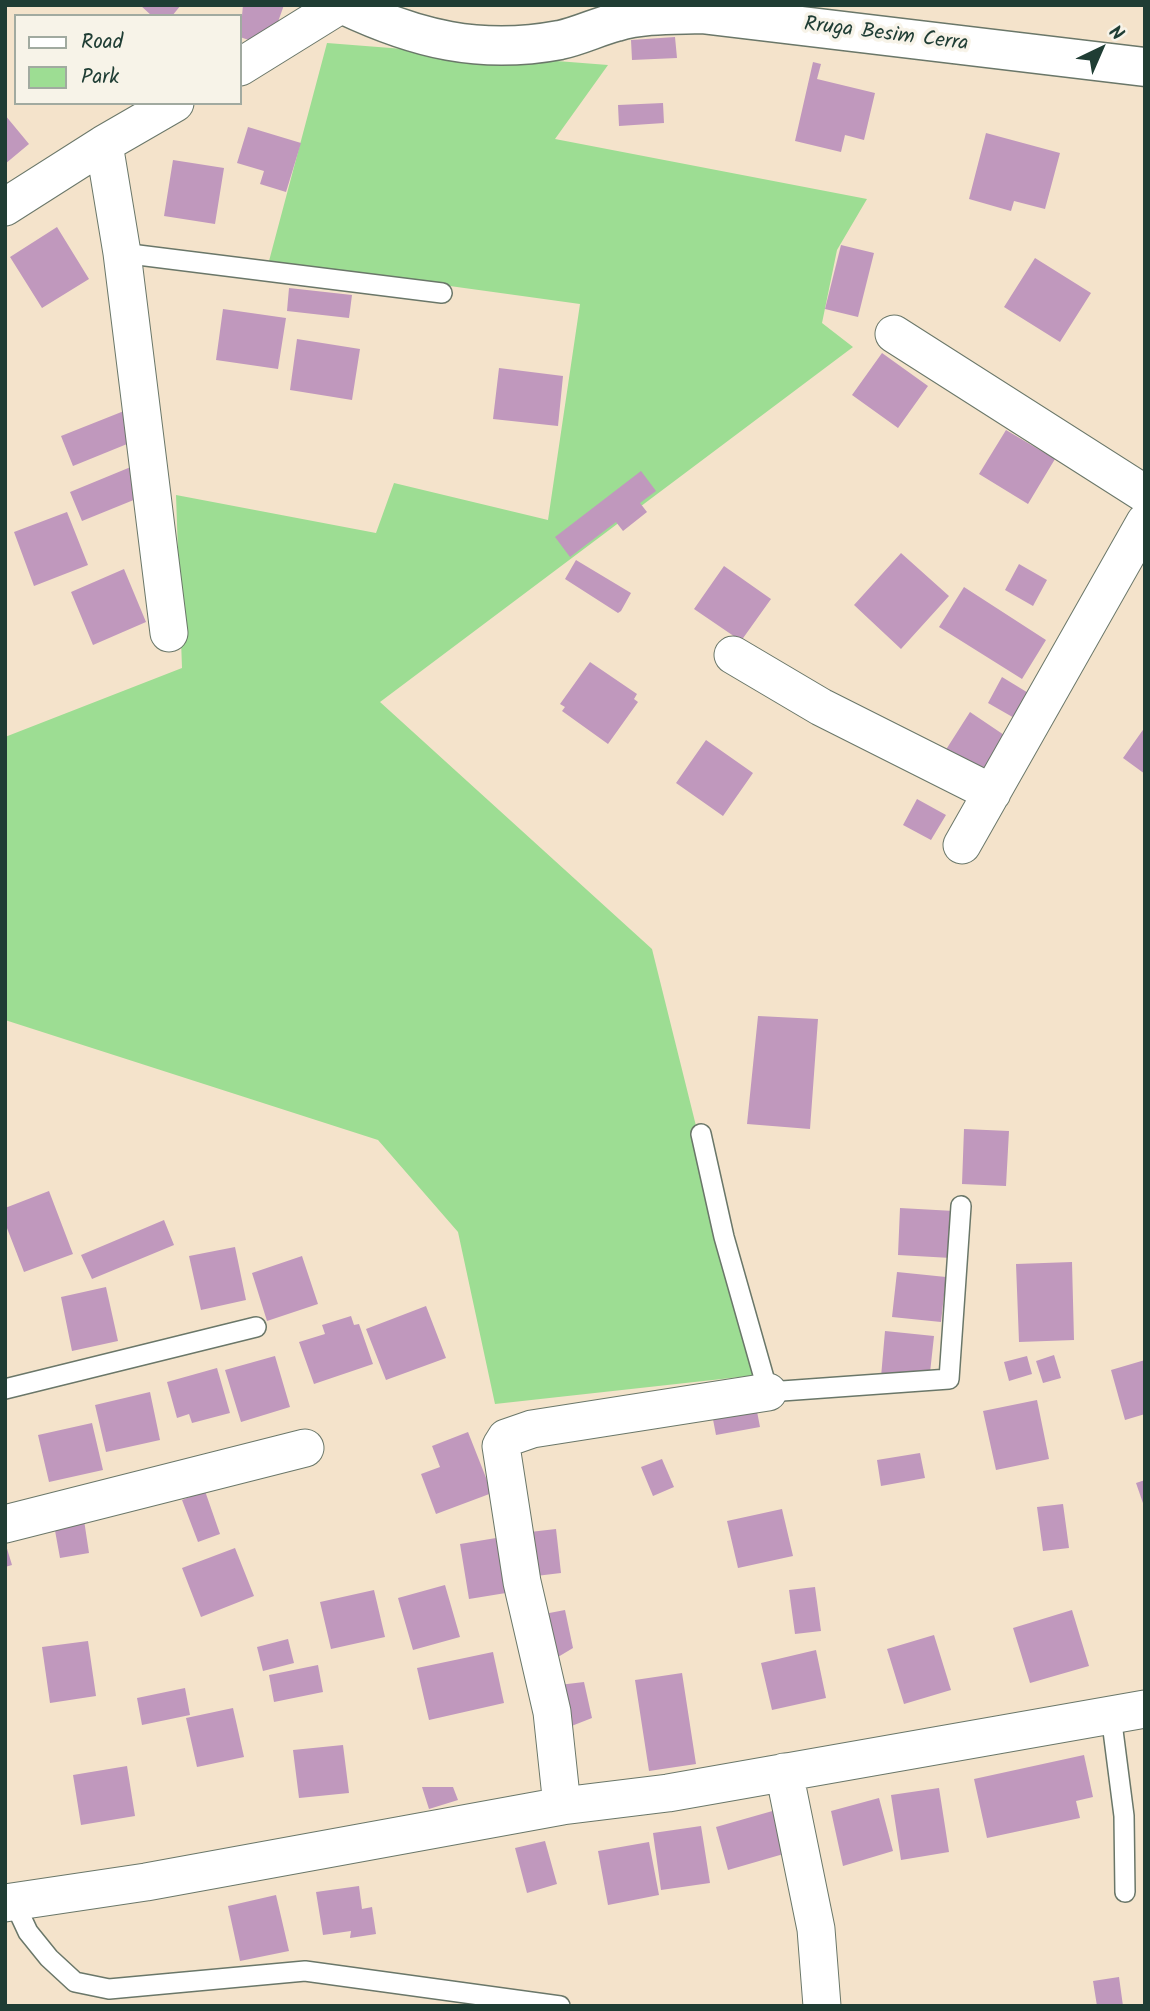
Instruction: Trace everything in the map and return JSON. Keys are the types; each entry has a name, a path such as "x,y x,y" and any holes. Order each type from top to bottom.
{"street":[{"path":"242,66 342,5"},
{"name":"Rruga Besim Cerra","path":"342,5 392,28 450,42 499,48 562,40 618,21 657,15 701,15 1145,67"},
{"path":"5,207 104,144 172,105"},
{"path":"104,144 122,253 169,633"},
{"path":"894,334 1145,494"},
{"path":"962,845 1145,522"},
{"path":"733,655 821,708 992,793"},
{"path":"562,1806 552,1712 522,1582 501,1446 506,1438 531,1429 768,1392"},
{"path":"5,1524 305,1448"},
{"path":"10,1903 146,1882 562,1806 668,1793 1128,1712"},
{"path":"784,1772 816,1929 822,2006"}],"lane":[{"path":"122,253 443,293"},
{"path":"701,1134 724,1237 768,1392 949,1379 961,1206"},
{"path":"5,1389 256,1327"},
{"path":"1125,1892 1124,1816 1128,1712"},
{"path":"10,1903 28,1932 75,1982 109,1989 305,1971 561,2006"}],"green space":[{"path":"327,43 608,65 555,139 867,199 837,250 822,323 853,347 380,702 652,949 758,1375 495,1404 458,1232 378,1140 5,1020 5,737 182,668 176,495 376,533 394,483 548,520 580,304 269,261"}],"building":[{"path":"140,5 181,5 174,14 150,14"},
{"path":"243,5 284,5 269,47 242,38"},
{"path":"675,37 677,58 632,60 631,40"},
{"path":"813,62 821,64 817,79 875,93 864,140 845,135 841,152 795,141"},
{"path":"663,103 664,123 619,126 618,105"},
{"path":"5,115 29,144 5,164"},
{"path":"248,127 301,143 286,192 260,184 264,171 237,163"},
{"path":"986,133 1060,153 1045,209 1014,201 1011,211 969,199"},
{"path":"173,160 224,168 215,224 164,216"},
{"path":"57,227 89,279 42,308 10,257"},
{"path":"841,245 874,253 858,317 825,309"},
{"path":"1035,258 1091,293 1060,342 1004,307"},
{"path":"289,288 352,295 349,318 287,311"},
{"path":"223,309 286,318 278,369 216,360"},
{"path":"297,339 360,349 352,400 290,390"},
{"path":"882,353 928,386 898,428 852,395"},
{"path":"499,368 563,376 558,426 493,419"},
{"path":"129,409 132,442 73,466 61,436"},
{"path":"1006,430 1055,459 1028,504 979,474"},
{"path":"138,464 141,497 82,521 70,492"},
{"path":"641,471 656,491 640,503 647,512 623,531 616,522 570,557 555,537"},
{"path":"67,512 88,565 34,586 14,532"},
{"path":"901,553 949,596 901,649 854,605"},
{"path":"576,560 631,593 621,611 618,613 565,579"},
{"path":"1019,564 1047,580 1033,606 1005,590"},
{"path":"724,566 771,599 741,641 694,609"},
{"path":"124,569 146,622 93,645 71,592"},
{"path":"964,587 1046,640 1022,679 939,627"},
{"path":"590,662 637,694 634,699 638,702 608,744 562,711 565,707 560,704"},
{"path":"1002,677 1030,694 1016,719 988,703"},
{"path":"970,712 1007,737 977,783 940,759"},
{"path":"1145,727 1145,774 1123,758"},
{"path":"706,740 753,773 723,816 676,783"},
{"path":"917,799 946,815 931,840 903,825"},
{"path":"758,1016 818,1019 810,1129 747,1124"},
{"path":"964,1129 1009,1131 1006,1186 962,1184"},
{"path":"49,1191 73,1254 24,1272 5,1223 5,1208"},
{"path":"900,1208 954,1211 951,1258 898,1255"},
{"path":"164,1220 174,1245 92,1279 81,1255"},
{"path":"235,1247 246,1300 201,1310 189,1256"},
{"path":"302,1256 318,1304 267,1321 252,1273"},
{"path":"1072,1262 1074,1340 1019,1342 1016,1264"},
{"path":"897,1272 946,1277 941,1322 892,1317"},
{"path":"106,1287 118,1341 72,1351 61,1297"},
{"path":"426,1306 446,1358 386,1380 366,1329"},
{"path":"351,1316 354,1325 359,1324 373,1364 314,1384 299,1342 325,1334 322,1325"},
{"path":"885,1331 934,1336 929,1382 881,1377"},
{"path":"1054,1355 1061,1378 1043,1383 1036,1361"},
{"path":"275,1356 290,1407 241,1422 225,1370"},
{"path":"1027,1356 1032,1374 1009,1381 1004,1362"},
{"path":"1145,1360 1145,1414 1125,1420 1111,1370"},
{"path":"217,1368 230,1413 192,1423 189,1414 177,1418 167,1382"},
{"path":"150,1392 160,1440 106,1452 95,1405"},
{"path":"1037,1400 1049,1459 996,1470 983,1411"},
{"path":"755,1401 760,1427 716,1435 711,1409"},
{"path":"92,1423 103,1470 49,1482 38,1435"},
{"path":"468,1432 492,1493 436,1514 421,1474 440,1467 432,1446"},
{"path":"920,1453 925,1478 881,1486 877,1460"},
{"path":"662,1459 674,1487 653,1496 641,1467"},
{"path":"1145,1480 1145,1506 1144,1506 1136,1483"},
{"path":"205,1491 220,1534 198,1542 182,1500"},
{"path":"1063,1504 1069,1548 1043,1551 1037,1507"},
{"path":"782,1509 793,1556 738,1568 727,1521"},
{"path":"84,1520 89,1553 60,1558 54,1525"},
{"path":"556,1529 561,1573 536,1576 530,1532"},
{"path":"502,1537 512,1592 469,1599 460,1544"},
{"path":"5,1542 12,1565 5,1567"},
{"path":"235,1548 254,1596 201,1617 182,1568"},
{"path":"445,1585 460,1637 413,1650 398,1598"},
{"path":"815,1587 821,1631 795,1634 789,1590"},
{"path":"374,1590 385,1637 331,1649 320,1602"},
{"path":"565,1610 573,1648 553,1660 544,1614"},
{"path":"1072,1610 1089,1666 1030,1683 1013,1628"},
{"path":"934,1635 951,1690 904,1704 887,1649"},
{"path":"288,1639 294,1663 263,1671 257,1647"},
{"path":"88,1641 96,1696 50,1703 42,1647"},
{"path":"816,1650 826,1698 772,1710 761,1663"},
{"path":"493,1652 504,1703 429,1720 417,1668"},
{"path":"318,1665 323,1692 274,1702 269,1675"},
{"path":"682,1673 696,1764 649,1771 635,1680"},
{"path":"584,1682 592,1718 569,1727 559,1685"},
{"path":"185,1688 190,1715 142,1725 137,1698"},
{"path":"233,1708 244,1757 197,1767 186,1718"},
{"path":"343,1745 349,1793 299,1798 293,1750"},
{"path":"1084,1755 1093,1797 1076,1801 1080,1818 987,1838 974,1779"},
{"path":"127,1766 135,1816 81,1825 73,1775"},
{"path":"422,1787 453,1787 458,1800 429,1809"},
{"path":"939,1788 949,1852 901,1860 891,1795"},
{"path":"879,1798 893,1851 843,1866 831,1811"},
{"path":"776,1810 787,1853 728,1870 716,1827"},
{"path":"701,1826 710,1883 661,1890 653,1833"},
{"path":"545,1841 557,1884 527,1893 515,1848"},
{"path":"649,1842 659,1895 608,1905 598,1851"},
{"path":"359,1886 362,1909 372,1907 376,1934 350,1938 351,1931 323,1935 316,1892"},
{"path":"276,1895 289,1951 240,1961 228,1906"},
{"path":"1119,1977 1123,2006 1097,2006 1093,1981"}]}
